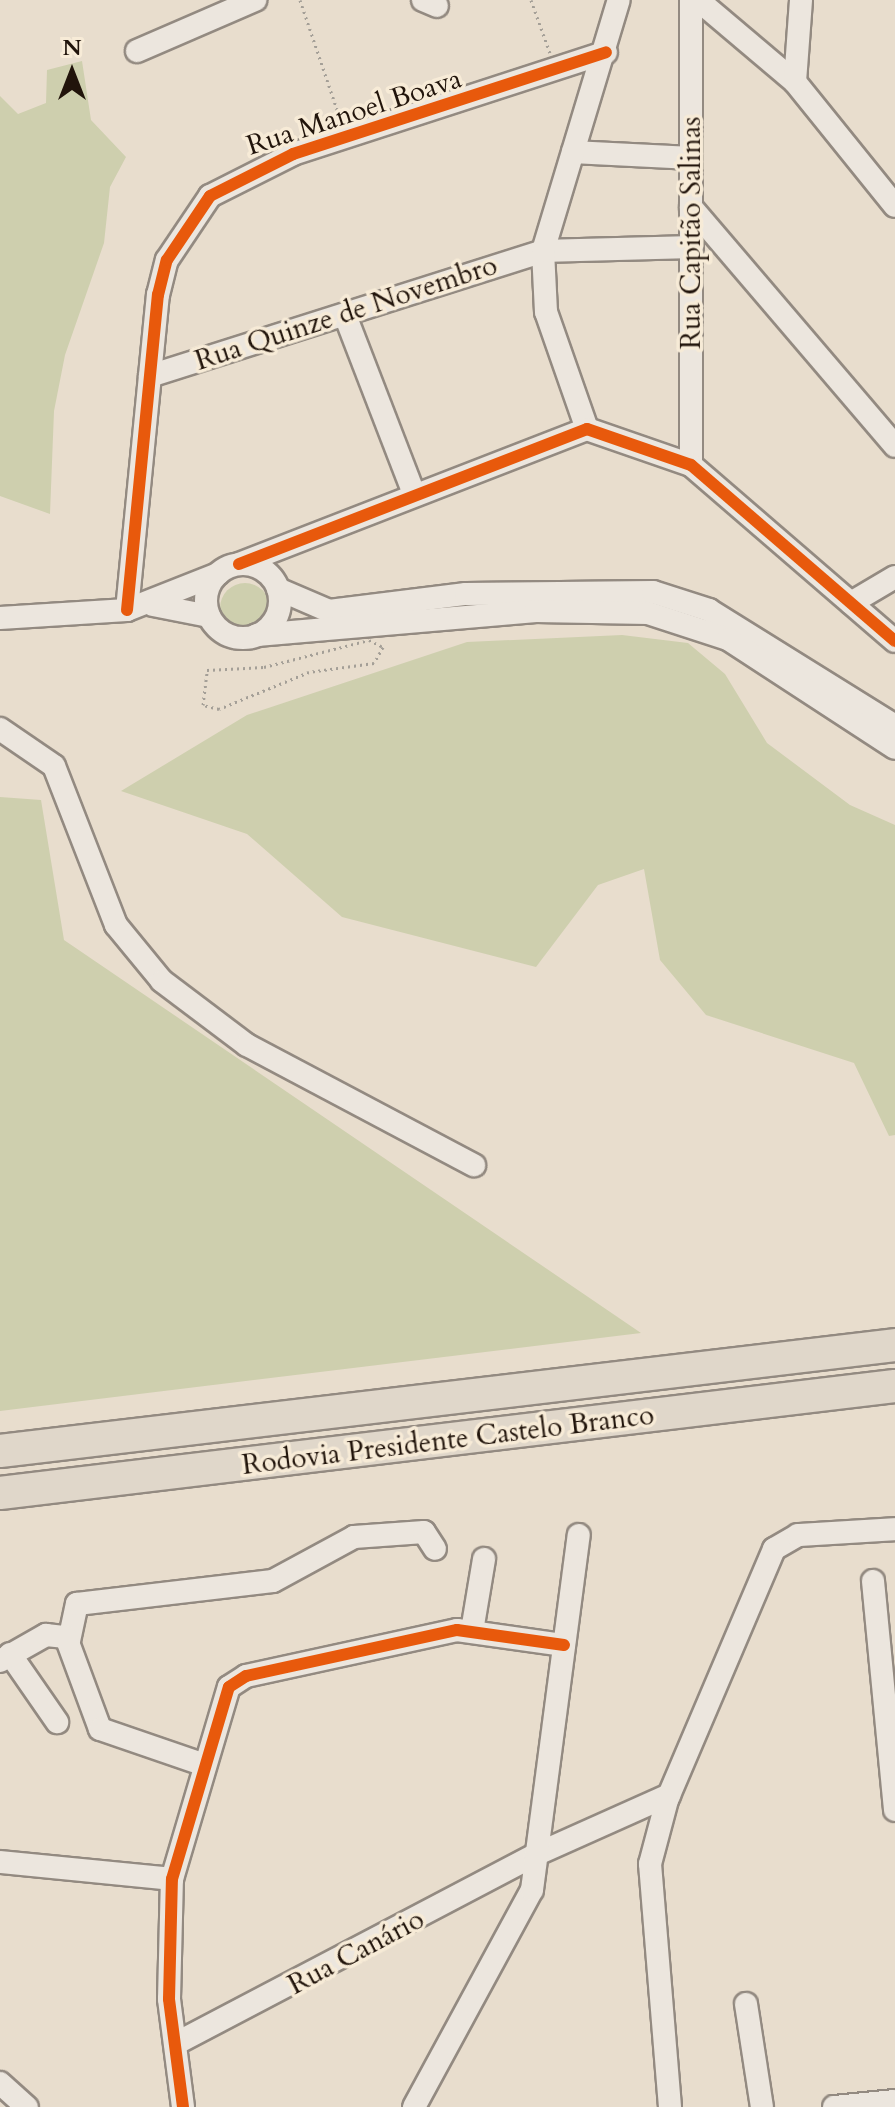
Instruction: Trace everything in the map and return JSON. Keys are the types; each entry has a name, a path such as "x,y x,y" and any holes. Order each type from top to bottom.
{"highway":[{"name":"Rodovia Presidente Castelo Branco","path":"0,1451 895,1345"},
{"name":"Rodovia Presidente Castelo Branco","path":"0,1493 895,1386"}],"street":[{"path":"137,51 255,0"},
{"path":"587,429 546,312 543,251 606,52 619,0"},
{"name":"Rua Capitão Salinas","path":"691,0 691,465"},
{"path":"698,0 795,82 895,206"},
{"path":"795,82 801,0"},
{"name":"Rua Manoel Boava","path":"127,610 150,376 167,260 210,196 242,175 606,52"},
{"path":"573,152 691,158"},
{"path":"691,207 895,446"},
{"name":"Rua Quinze de Novembro","path":"150,376 543,251 692,247"},
{"path":"345,315 414,494"},
{"path":"0,618 127,610 153,605 296,537 587,429 691,465 895,641"},
{"path":"257,635 274,621 277,587 296,537"},
{"path":"239,564 261,569 277,587 329,611 466,594 653,592 709,610 895,726"},
{"path":"218,574 206,594 209,616 224,633 257,635 536,611 648,613 728,639 895,748"},
{"path":"851,603 895,577"},
{"path":"153,605 209,616"},
{"path":"0,729 49,760 127,945 195,1007 293,1071 474,1165"},
{"path":"670,2107 650,1864 669,1795 774,1549 798,1535 895,1529"},
{"path":"202,1764 100,1729 69,1641 77,1604 273,1581 354,1537 424,1532 435,1549"},
{"path":"414,2107 526,1904 579,1535"},
{"path":"472,1631 484,1559"},
{"path":"873,1581 895,1810"},
{"path":"183,2107 167,1957 172,1879 202,1764 229,1687 246,1676 472,1631 564,1645"},
{"path":"57,1722 5,1657 46,1635 69,1641"},
{"name":"Rua Canário","path":"175,2044 535,1855 669,1795"},
{"path":"0,1862 172,1879"},
{"path":"746,2004 762,2107"},
{"path":"0,2083 27,2107"},
{"path":"834,2107 895,2101"}],"path":[{"path":"300,0 348,140"},
{"path":"531,0 556,71"},
{"path":"369,640 383,647 374,663 309,672 210,710 199,690 207,670 264,667 369,640"}],"green space":[{"path":"82,61 91,120 126,157 110,187 104,243 65,355 54,411 50,514 0,496 0,96 18,114 46,103 47,70"},
{"path":"245,583 263,590 270,608 263,626 245,633 227,626 220,608 227,590"},
{"path":"622,635 688,643 725,674 767,743 850,805 895,825 895,1135 889,1136 854,1063 706,1015 660,960 644,869 598,885 536,967 342,917 247,834 121,791 247,715 467,642"},
{"path":"0,797 41,800 64,940 641,1333 0,1411"}],"cycle path":[{"path":"127,610 158,295 167,260 210,196 293,154 606,52"},
{"path":"239,564 587,429 691,465 895,641"},
{"path":"183,2107 169,1999 172,1879 229,1687 246,1676 457,1630 564,1645"}]}
